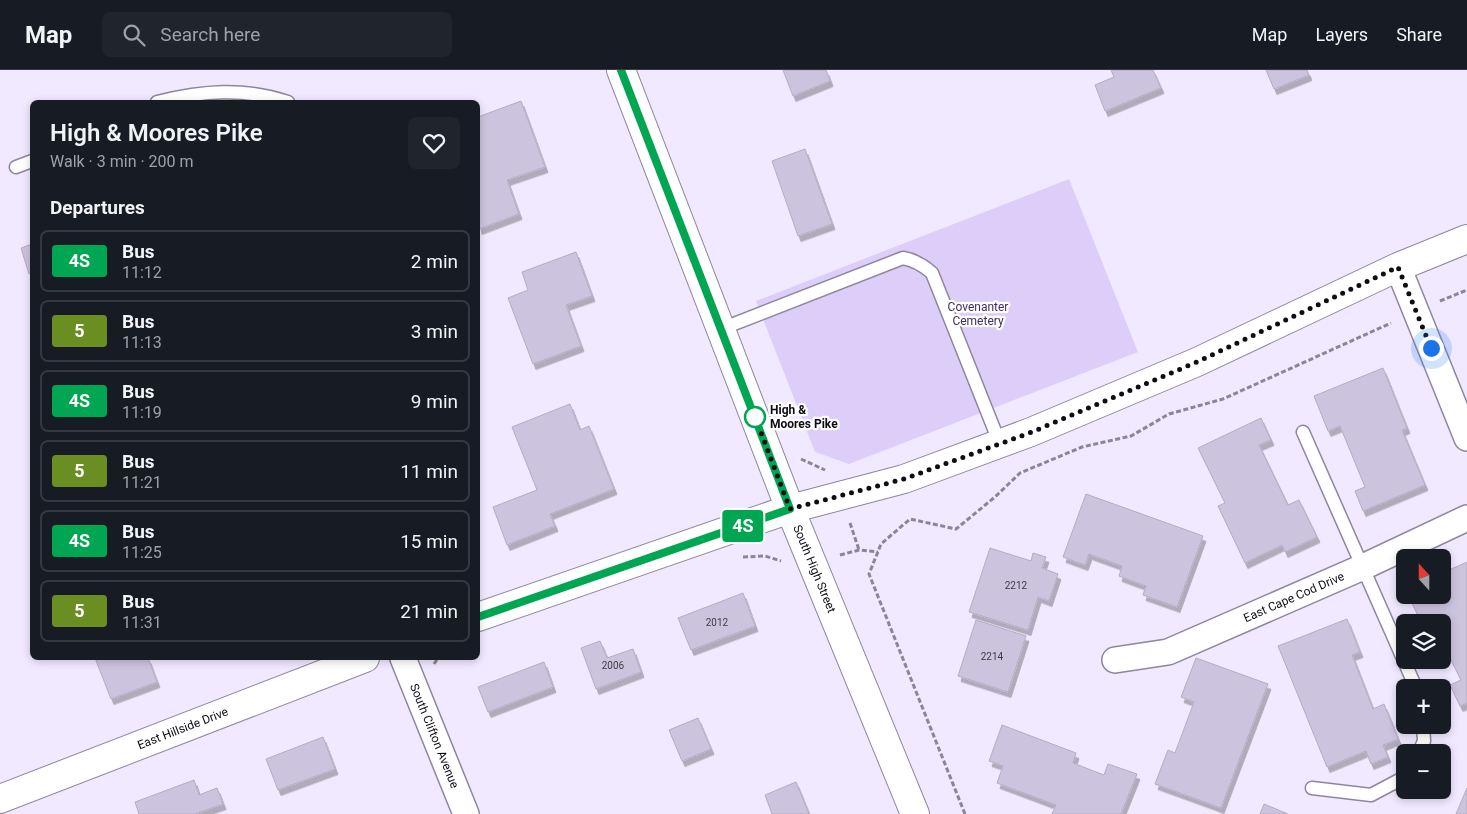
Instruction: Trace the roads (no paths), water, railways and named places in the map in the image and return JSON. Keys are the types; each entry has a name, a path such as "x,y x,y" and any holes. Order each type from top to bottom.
{"main road":[{"name":"South High Street","path":"621,70 790,509 915,814"},
{"path":"480,617 790,509 904,479 1032,432 1197,362 1398,267 1467,239"},
{"name":"East Hillside Drive","path":"0,799 360,660"}],"street":[{"path":"1398,267 1467,438"},
{"name":"East Cape Cod Drive","path":"1115,660 1168,652 1363,567 1467,518"},
{"name":"South Clifton Avenue","path":"404,660 466,814"}],"lane":[{"path":"167,100 196,94 236,92 267,95 282,100"},
{"path":"16,167 30,162"},
{"path":"721,329 903,258 910,259 924,265 932,273 1000,444"},
{"path":"1303,432 1412,679"},
{"path":"1312,788 1371,795 1396,781"}],"place":[{"name":"High & Moores Pike","path":"755,417"}],"park label":[{"name":"Covenanter Cemetery","path":"978,314"}]}
